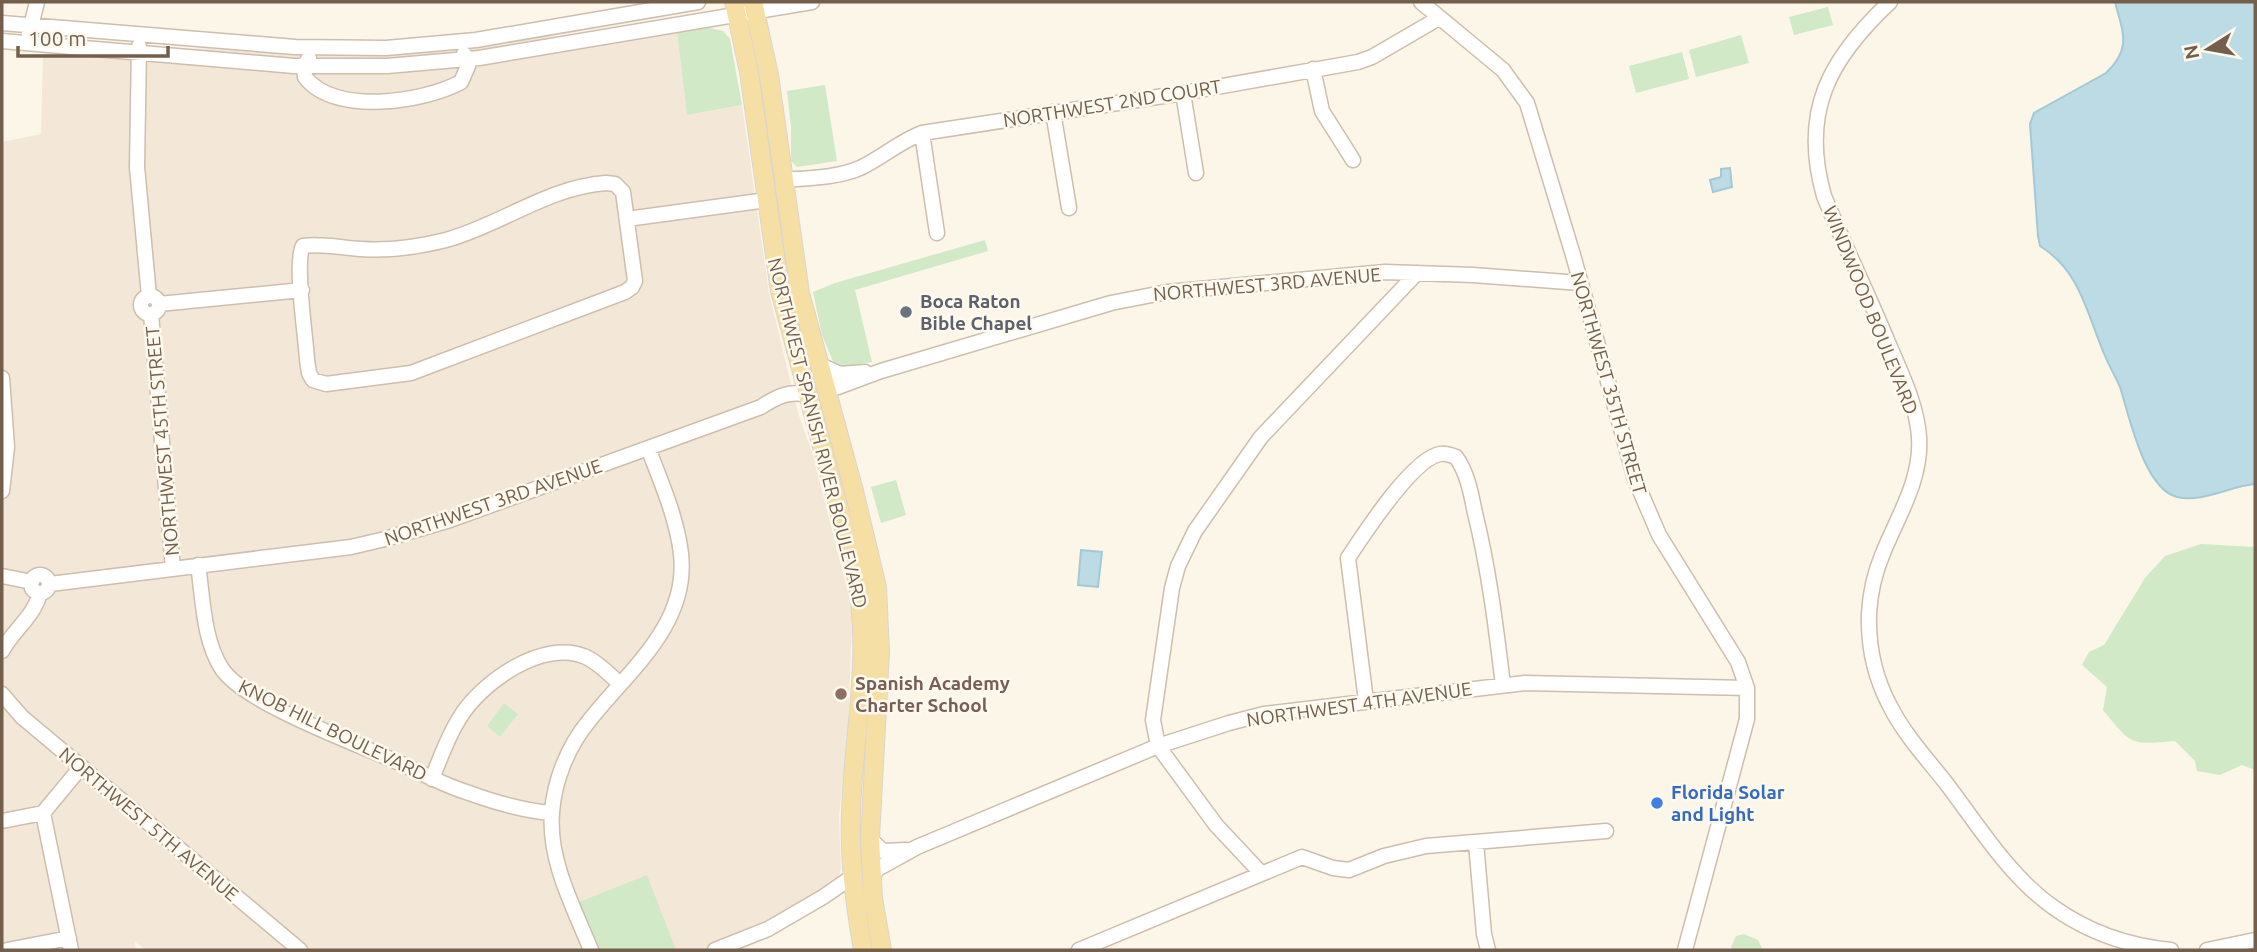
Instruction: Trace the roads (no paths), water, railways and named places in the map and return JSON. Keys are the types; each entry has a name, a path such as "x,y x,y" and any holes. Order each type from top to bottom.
{"main road":[{"name":"NORTHWEST SPANISH RIVER BOULEVARD","path":"754,6 769,75 797,277 854,491 879,598 880,652 870,839 871,876 882,950"},
{"name":"NORTHWEST SPANISH RIVER BOULEVARD","path":"736,7 749,72 779,287 857,580 864,626 863,672 851,813 852,877 863,950"},
{"path":"779,287 794,314 811,371 825,384"},
{"path":"809,400 821,408 838,466 854,491"},
{"path":"838,509 862,568 879,598"}],"street":[{"path":"29,44 30,25 37,2"},
{"path":"2,23 321,48 386,48 452,43 698,2"},
{"path":"2,41 304,66 387,66 467,59 736,7 812,2"},
{"name":"NORTHWEST 35TH STREET","path":"1421,2 1503,70 1527,103 1635,479 1669,552 1738,662 1747,688 1747,719 1685,950"},
{"name":"WINDWOOD BOULEVARD","path":"1890,2 1864,26 1843,52 1821,101 1816,139 1819,178 1825,196 1900,371 1913,407 1919,440 1913,484 1882,554 1871,594 1870,635 1875,666 1882,688 1901,725 2032,890 2060,912 2090,929 2133,944 2171,950"},
{"name":"NORTHWEST 2ND COURT","path":"783,180 837,174 860,168 902,141 922,133 1183,93 1358,62 1372,57 1439,18"},
{"name":"NORTHWEST 45TH STREET","path":"139,34 137,167 153,305 173,569"},
{"path":"321,48 304,66 305,77 318,90 348,98 393,102 419,98 461,82 467,71 467,59 452,43"},
{"path":"1313,69 1322,111 1353,160"},
{"path":"1183,93 1196,173"},
{"path":"1053,111 1069,208"},
{"path":"922,133 937,233"},
{"path":"606,183 621,187 627,219 635,281 625,292 411,373 326,384 313,380 309,373 300,260 303,246 388,249 434,243 485,225 549,197 592,184 606,183"},
{"path":"627,219 767,200"},
{"path":"1261,873 1216,825 1158,746 1153,720 1172,588 1178,566 1195,531 1261,437 1417,272"},
{"name":"NORTHWEST 3RD AVENUE","path":"825,384 838,387 880,371 1111,303 1213,286 1417,272 1580,283"},
{"path":"153,305 302,290"},
{"name":"NORTHWEST 3RD AVENUE","path":"820,365 840,374 880,371"},
{"path":"2,378 5,446 2,491"},
{"name":"NORTHWEST 3RD AVENUE","path":"2,576 40,586 351,547 450,520 761,407 773,399 791,393 809,400"},
{"path":"591,950 558,863 552,813 558,783 568,755 588,721 661,635 671,615 680,583 681,556 678,539 648,448"},
{"path":"1366,701 1348,558 1388,499 1426,461 1439,454 1456,457 1463,466 1487,565 1503,685"},
{"name":"KNOB HILL BOULEVARD","path":"198,565 210,641 221,668 235,684 261,699 432,779 472,794 552,813"},
{"path":"2,651 9,637 35,609 40,586"},
{"path":"432,779 465,709 480,692 508,671 547,654 569,653 589,659 620,684"},
{"name":"NORTHWEST 4TH AVENUE","path":"871,876 879,868 911,850 1158,746 1264,714 1545,682 1747,688"},
{"name":"NORTHWEST 5TH AVENUE","path":"2,694 22,717 300,950"},
{"path":"2,821 43,813 81,767"},
{"path":"6,950 70,944 43,813"},
{"path":"1079,950 1303,857 1349,870 1426,846 1606,831"},
{"name":"NORTHWEST 4TH AVENUE","path":"870,839 883,851 911,850"},
{"path":"1476,842 1484,934 1488,950"},
{"path":"715,950 768,929 852,877"},
{"path":"823,897 838,898 856,906"},
{"path":"2207,950 2255,940"}],"water":[{"path":"2115,2 2255,2 2255,484 2196,498 2177,497 2165,491 2155,480 2140,450 2120,387 2082,296 2065,269 2040,246 2038,236 2030,124 2034,113 2106,73 2120,56 2123,31"},
{"path":"1730,168 1732,187 1713,192 1710,180 1721,177 1721,169"},
{"path":"1081,550 1102,552 1098,587 1078,585"}],"place":[{"name":"Boca Raton Bible Chapel","path":"906,312"},
{"name":"Spanish Academy Charter School","path":"841,694"},
{"name":"Florida Solar and Light","path":"1657,803"}]}
